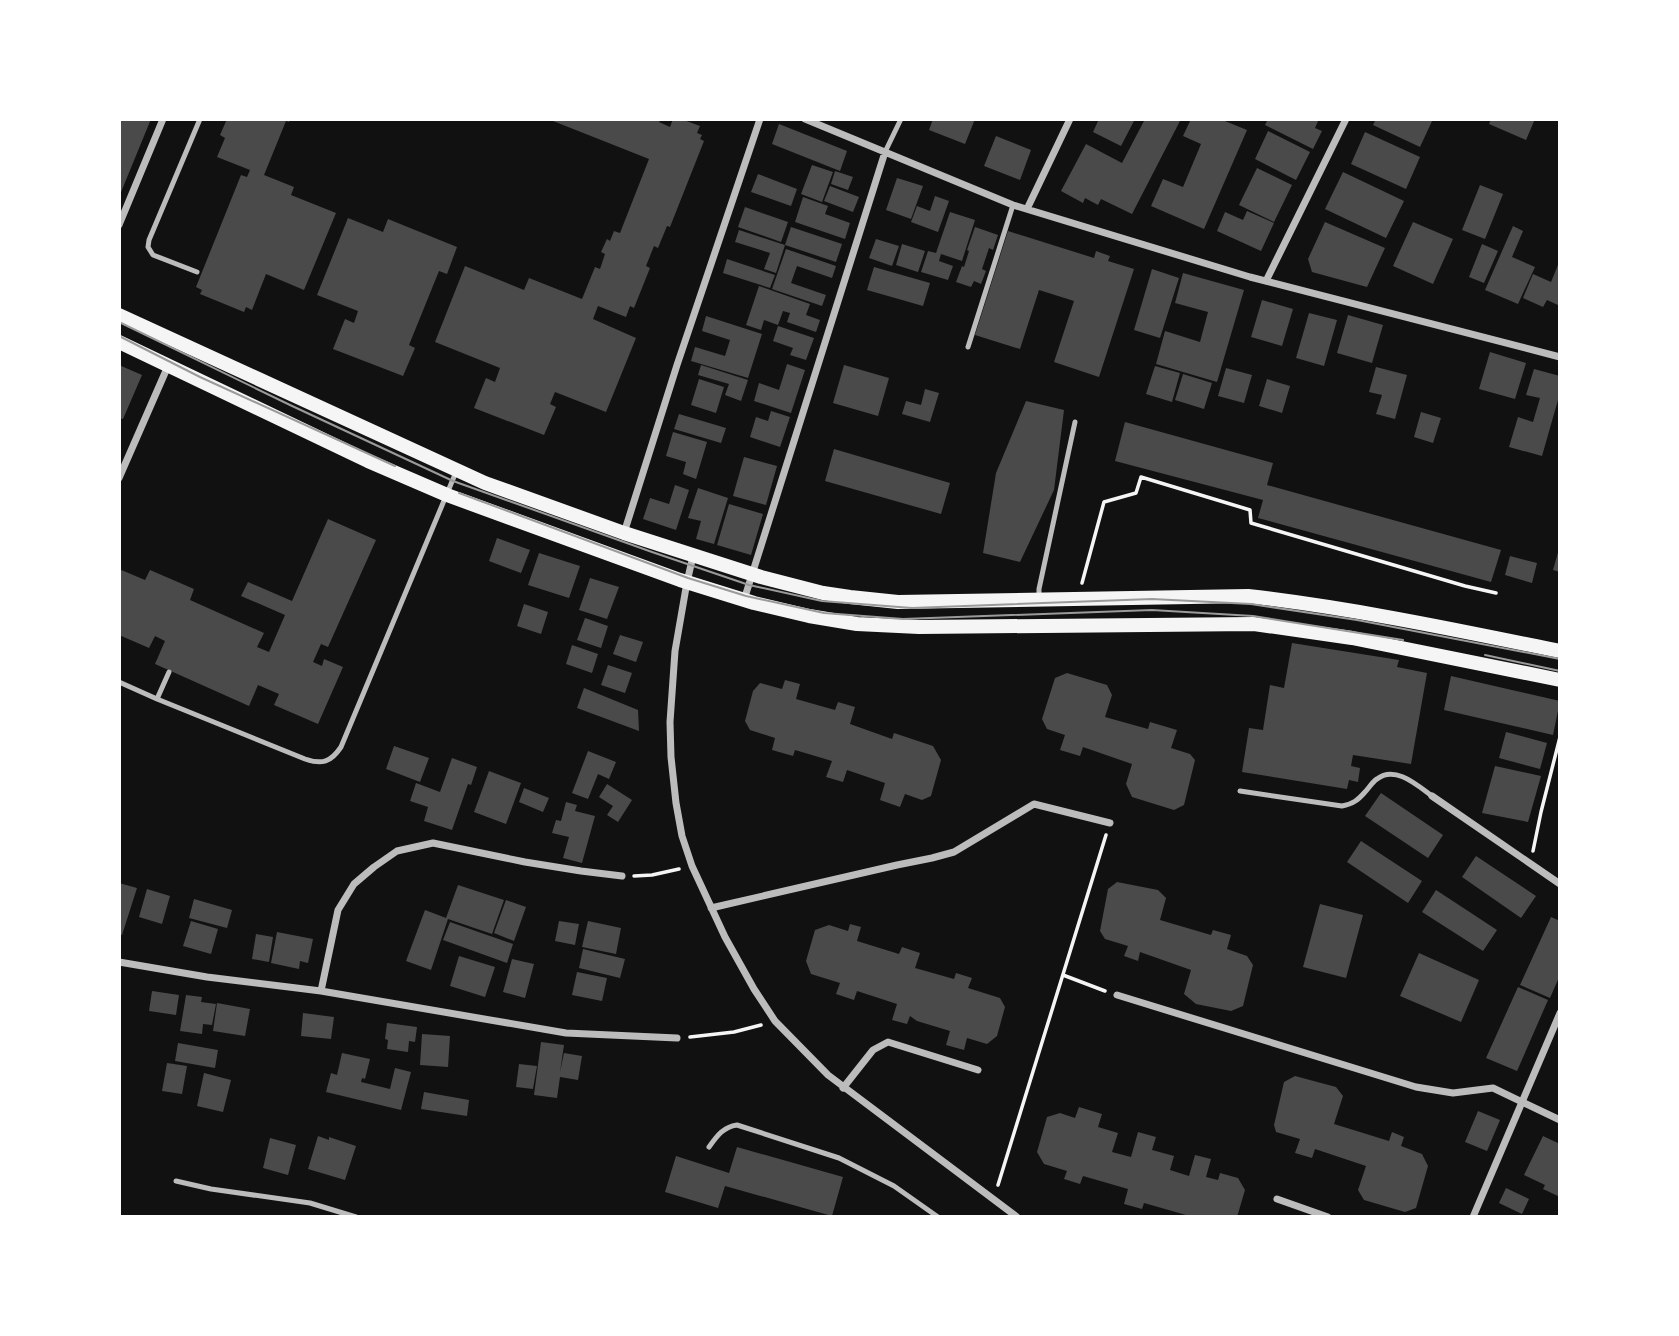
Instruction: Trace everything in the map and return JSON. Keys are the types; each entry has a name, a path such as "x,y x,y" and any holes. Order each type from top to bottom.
{"main road":[{"path":"119,316 485,483 693,556 752,575 823,593 898,602 1248,596 1303,602 1560,652"},
{"path":"119,342 368,461 447,495 687,582 809,616 856,624 919,627 1254,624 1352,638 1560,680"}],"street":[{"path":"119,225 163,119"},
{"path":"624,533 681,352 760,119"},
{"path":"805,119 1013,205 1266,281 1560,357"},
{"path":"1027,209 1070,119"},
{"path":"1266,281 1346,119"},
{"path":"744,600 885,152"},
{"path":"119,478 168,366"},
{"path":"693,556 676,650 670,722 671,757 682,836 711,908 740,964 775,1021 810,1057 843,1088 1017,1217"},
{"path":"1432,796 1560,884"},
{"path":"711,908 954,852 1034,804 1110,823"},
{"path":"321,991 338,910 354,884 397,851 433,843 581,872 622,876"},
{"path":"119,962 207,977 321,991 566,1033 677,1038"},
{"path":"1116,995 1416,1087 1453,1093 1493,1088 1560,1120"},
{"path":"1473,1217 1560,1013"},
{"path":"843,1088 862,1061 873,1050 888,1042 978,1070"},
{"path":"1278,1199 1328,1217"}],"lane":[{"path":"197,272 153,255 148,247 200,119"},
{"path":"885,152 901,119"},
{"path":"968,346 1013,205"},
{"path":"1040,599 1039,589 1075,422"},
{"path":"119,682 305,760 314,763 332,759 341,747 457,471"},
{"path":"157,699 169,671"},
{"path":"1240,791 1342,806 1352,804 1377,779 1388,775 1410,780 1432,796"},
{"path":"709,1147 722,1130 737,1125 839,1158 894,1186 938,1217"},
{"path":"176,1181 211,1189 310,1203 356,1217"}],"path":[{"path":"1081,588 1104,502 1136,493 1141,477 1250,510 1251,523 1496,593"},
{"path":"1531,864 1560,737"},
{"path":"993,1200 1110,823"},
{"path":"622,876 652,875 692,866"},
{"path":"1063,975 1116,995"},
{"path":"677,1038 734,1032 775,1021"}],"building":[{"path":"119,119 151,119 119,197"},
{"path":"227,119 290,119 289,122 286,121 264,175 294,187 291,195 336,213 304,290 266,274 252,310 246,307 244,312 200,294 202,290 196,287 241,175 247,177 250,170 217,157 225,138 220,135"},
{"path":"548,119 661,119 659,122 670,127 673,119 681,119 700,126 697,133 702,135 700,139 704,141 670,227 667,226 658,248 654,246 646,266 650,268 634,308 630,306 626,317 598,306 593,319 636,338 606,412 555,392 550,404 556,407 544,435 474,408 486,378 495,382 500,368 435,342 465,266 524,290 529,278 582,299 595,267 600,269 605,254 601,252 607,239 610,241 614,231 620,233 649,159"},
{"path":"933,119 975,119 965,144 929,130"},
{"path":"1099,119 1135,119 1121,146 1093,132"},
{"path":"1145,119 1181,119 1132,214 1101,199 1098,205 1085,198 1083,203 1061,191 1086,144 1122,163"},
{"path":"1191,119 1220,119 1247,130 1204,229 1151,206 1163,179 1183,187 1201,144 1183,136"},
{"path":"1268,119 1319,119 1315,128 1322,131 1313,149 1265,125"},
{"path":"1376,119 1433,119 1420,147 1373,125"},
{"path":"1491,119 1535,119 1526,140 1489,124"},
{"path":"779,124 847,151 840,171 772,144"},
{"path":"1268,131 1310,152 1296,180 1255,159"},
{"path":"1365,132 1420,157 1406,189 1351,164"},
{"path":"996,136 1031,150 1020,180 984,166"},
{"path":"812,165 833,172 822,202 801,194"},
{"path":"1257,168 1292,185 1274,222 1239,205"},
{"path":"835,171 853,177 848,190 831,184"},
{"path":"1343,172 1404,201 1386,238 1325,209"},
{"path":"758,174 797,189 791,206 751,192"},
{"path":"897,178 923,186 911,219 886,210"},
{"path":"1480,185 1503,194 1485,239 1462,230"},
{"path":"830,186 859,197 853,212 824,201"},
{"path":"935,196 949,201 938,232 911,222 917,206 930,211"},
{"path":"803,197 828,206 825,214 850,223 845,239 795,222"},
{"path":"745,207 788,222 781,242 738,227"},
{"path":"1247,211 1274,223 1261,251 1217,231 1225,212 1243,220"},
{"path":"950,212 975,220 962,261 941,254 939,261 953,266 948,280 921,272 928,251 936,253"},
{"path":"348,218 383,232 388,219 457,247 447,274 439,271 409,345 415,348 403,376 333,349 345,319 354,323 358,311 317,295"},
{"path":"1325,222 1385,248 1367,287 1312,272 1308,259"},
{"path":"1413,222 1453,239 1433,284 1393,266"},
{"path":"1513,226 1523,231 1512,257 1535,267 1518,304 1485,290"},
{"path":"791,227 842,244 836,262 785,245"},
{"path":"975,227 998,235 993,250 989,248 982,269 986,271 981,284 974,281 971,287 956,282 962,266 964,267"},
{"path":"739,230 785,245 776,273 764,269 770,253 735,242"},
{"path":"1008,231 1094,258 1096,251 1110,256 1108,261 1134,269 1099,377 1054,362 1074,301 1039,290 1020,349 975,335"},
{"path":"876,239 899,246 892,266 869,258"},
{"path":"902,244 925,251 918,272 896,265"},
{"path":"1482,244 1498,251 1484,283 1469,277"},
{"path":"786,249 836,266 832,278 797,266 791,283 826,295 822,306 772,289"},
{"path":"727,259 775,275 770,288 723,273"},
{"path":"1560,260 1560,306 1547,300 1543,307 1523,298 1533,274 1551,282"},
{"path":"874,267 930,283 923,306 867,290"},
{"path":"1152,269 1179,278 1160,338 1134,330"},
{"path":"1183,273 1244,290 1217,382 1156,364 1165,331 1200,342 1208,312 1175,303"},
{"path":"759,286 810,304 806,315 820,320 816,332 787,322 790,313 783,311 778,325 764,320 761,330 746,325"},
{"path":"1262,300 1293,309 1282,346 1251,337"},
{"path":"1309,313 1337,320 1324,366 1296,358"},
{"path":"1348,315 1383,325 1372,363 1337,353"},
{"path":"706,316 762,334 748,378 691,361 695,347 725,356 730,340 702,331"},
{"path":"778,326 814,338 806,360 790,355 793,348 773,341"},
{"path":"1490,352 1526,363 1515,399 1479,389"},
{"path":"787,364 805,370 791,413 754,401 759,383 779,390"},
{"path":"119,365 142,375 123,419 119,418"},
{"path":"701,365 748,380 741,401 725,395 729,384 698,375"},
{"path":"844,365 889,378 878,416 833,403"},
{"path":"1155,366 1180,373 1172,402 1146,394"},
{"path":"1376,367 1407,375 1395,419 1376,414 1382,395 1369,392"},
{"path":"1226,368 1252,375 1244,403 1218,396"},
{"path":"1534,369 1560,376 1560,393 1542,456 1509,447 1518,417 1533,422 1540,398 1526,395"},
{"path":"1183,374 1212,383 1204,409 1175,400"},
{"path":"699,379 724,387 716,413 691,405"},
{"path":"1267,379 1290,386 1282,413 1259,406"},
{"path":"925,389 939,393 930,422 902,414 906,401 921,405"},
{"path":"1026,401 1064,410 1054,490 1020,562 983,553 996,473"},
{"path":"771,411 790,417 780,447 750,437 756,417 768,421"},
{"path":"1421,412 1441,418 1433,443 1414,437"},
{"path":"679,414 726,428 721,443 674,429"},
{"path":"1125,422 1273,463 1267,485 1501,550 1491,582 1258,518 1263,500 1115,461"},
{"path":"673,432 707,442 696,479 683,474 686,462 666,456"},
{"path":"834,449 950,483 941,514 825,481"},
{"path":"744,457 777,466 766,505 733,496"},
{"path":"675,485 689,490 676,530 643,519 650,498 669,504"},
{"path":"698,488 728,498 714,544 696,539 701,521 688,518"},
{"path":"729,504 763,514 751,555 717,545"},
{"path":"328,519 376,540 328,647 321,644 313,662 322,666 324,659 343,667 318,724 274,705 279,694 258,685 249,706 155,664 165,641 155,636 149,648 119,635 119,569 145,580 150,570 194,589 190,600 264,633 257,647 269,652 285,615 241,596 248,582 292,601"},
{"path":"497,538 530,550 521,573 489,561"},
{"path":"1560,549 1560,572 1553,570"},
{"path":"539,553 580,566 569,598 528,585"},
{"path":"1510,556 1537,563 1532,583 1505,575"},
{"path":"590,578 619,587 607,619 579,610"},
{"path":"524,604 548,612 541,634 517,626"},
{"path":"585,618 608,626 601,648 577,640"},
{"path":"620,635 643,642 636,662 613,654"},
{"path":"1292,643 1399,660 1397,667 1427,673 1411,764 1353,755 1351,766 1360,768 1358,782 1349,780 1347,789 1242,772 1249,728 1263,730 1270,685 1284,688"},
{"path":"572,645 598,654 592,673 566,664"},
{"path":"608,665 632,673 625,693 601,685"},
{"path":"1067,673 1107,685 1112,695 1105,717 1148,729 1150,722 1177,730 1171,748 1190,754 1195,760 1184,805 1174,810 1132,797 1126,784 1132,764 1083,747 1080,756 1060,750 1065,735 1047,729 1042,719 1055,678"},
{"path":"1451,676 1560,701 1553,735 1444,710"},
{"path":"785,680 800,684 796,699 835,710 838,702 855,707 850,724 892,739 894,733 933,746 941,760 931,796 922,800 905,794 900,807 880,800 885,783 847,770 843,782 826,777 832,761 795,750 793,756 772,750 775,738 750,730 745,721 753,691 760,683 782,689"},
{"path":"584,688 638,710 639,731 577,708"},
{"path":"1506,732 1547,743 1540,769 1499,758"},
{"path":"394,746 429,758 420,782 386,769"},
{"path":"588,751 616,762 609,779 598,774 588,799 572,793"},
{"path":"452,758 477,767 452,830 424,821 428,807 410,801 416,783 440,792"},
{"path":"1495,766 1541,776 1528,822 1482,813"},
{"path":"489,771 521,783 506,824 474,812"},
{"path":"607,784 632,800 618,822 607,815 613,806 599,797"},
{"path":"524,788 549,798 543,812 519,802"},
{"path":"1381,793 1443,835 1428,858 1365,816"},
{"path":"566,802 577,805 575,811 595,816 582,863 563,858 569,837 552,833 556,820 561,821"},
{"path":"1361,841 1422,881 1408,903 1347,862"},
{"path":"1476,856 1536,896 1521,918 1462,877"},
{"path":"1117,882 1158,890 1166,898 1160,920 1211,935 1213,930 1231,935 1227,949 1247,956 1253,965 1243,1006 1231,1011 1196,1004 1184,994 1191,970 1140,952 1138,961 1124,956 1128,946 1105,939 1100,931 1108,889"},
{"path":"119,883 137,888 122,935 119,934"},
{"path":"458,885 504,900 492,934 448,919 431,970 406,961 425,910 446,918"},
{"path":"147,889 170,896 162,924 139,917"},
{"path":"1436,890 1497,930 1483,951 1422,912"},
{"path":"194,899 232,910 227,928 189,918"},
{"path":"506,900 526,907 514,941 494,933"},
{"path":"1320,904 1363,915 1346,978 1303,967"},
{"path":"1551,917 1560,921 1560,975 1550,998 1520,985"},
{"path":"191,921 218,929 211,954 183,946"},
{"path":"559,921 579,924 575,945 555,941"},
{"path":"588,921 621,928 616,954 582,947"},
{"path":"450,922 513,944 507,963 443,940"},
{"path":"850,924 861,927 857,941 899,954 902,947 920,953 915,968 954,979 956,973 972,978 968,988 1000,998 1005,1007 997,1036 987,1044 967,1038 964,1050 946,1045 950,1031 917,1021 910,1016 907,1024 892,1020 897,1004 857,991 854,1000 836,994 840,983 811,974 806,961 815,930 829,925 848,931"},
{"path":"277,932 313,939 308,963 300,961 299,969 271,963"},
{"path":"256,934 273,937 269,962 252,959"},
{"path":"583,949 625,959 620,978 579,968"},
{"path":"1419,953 1479,980 1461,1022 1400,996"},
{"path":"459,956 495,967 485,997 450,986"},
{"path":"512,959 534,964 525,998 503,992"},
{"path":"577,972 607,978 602,1001 572,995"},
{"path":"1518,987 1548,1000 1517,1071 1486,1058"},
{"path":"152,991 179,995 176,1015 149,1011"},
{"path":"186,995 202,997 201,1002 216,1004 212,1025 203,1024 202,1034 180,1031"},
{"path":"217,1003 250,1009 245,1036 213,1031"},
{"path":"303,1013 334,1017 331,1039 301,1036"},
{"path":"387,1023 417,1027 415,1042 409,1041 408,1052 387,1049"},
{"path":"422,1034 450,1036 448,1067 420,1065"},
{"path":"541,1042 564,1045 560,1072 564,1053 582,1056 578,1080 560,1077 557,1098 534,1095"},
{"path":"178,1043 218,1050 215,1068 175,1061"},
{"path":"342,1053 370,1059 365,1079 362,1078 361,1082 390,1089 395,1068 411,1072 401,1110 326,1092 331,1073 337,1075"},
{"path":"167,1063 187,1066 182,1094 162,1091"},
{"path":"519,1064 537,1066 533,1089 516,1087"},
{"path":"204,1073 231,1080 223,1112 197,1106"},
{"path":"1295,1076 1336,1087 1343,1096 1334,1124 1389,1141 1392,1132 1404,1137 1401,1146 1422,1154 1428,1166 1416,1208 1405,1212 1364,1200 1358,1190 1366,1166 1315,1149 1312,1158 1295,1153 1300,1139 1276,1132 1274,1125 1284,1082"},
{"path":"424,1092 469,1100 467,1116 421,1109"},
{"path":"1079,1107 1102,1114 1098,1127 1118,1133 1112,1152 1131,1157 1138,1132 1156,1137 1152,1150 1174,1156 1170,1170 1189,1176 1195,1155 1211,1159 1206,1177 1218,1180 1220,1173 1238,1178 1245,1190 1237,1217 1186,1217 1144,1203 1142,1209 1124,1204 1128,1189 1083,1176 1080,1184 1064,1179 1067,1171 1044,1164 1037,1152 1047,1117 1060,1113 1075,1118"},
{"path":"1478,1111 1500,1120 1487,1151 1465,1142"},
{"path":"318,1136 356,1146 345,1180 308,1169"},
{"path":"1543,1136 1560,1144 1560,1197 1543,1189 1545,1185 1524,1175"},
{"path":"270,1138 296,1145 288,1175 263,1168"},
{"path":"737,1147 843,1177 832,1216 725,1186 718,1208 665,1192 676,1156 729,1173"},
{"path":"1506,1188 1529,1199 1522,1214 1499,1203"}],"tram line":[{"path":"119,322 453,481 749,585 822,601 912,608 1152,599 1251,604 1357,620 1560,659"},
{"path":"119,336 200,377 395,466"},
{"path":"459,493 688,578 746,596 824,613 903,619 1152,610 1253,616 1403,640"},
{"path":"1485,655 1560,671"}]}
